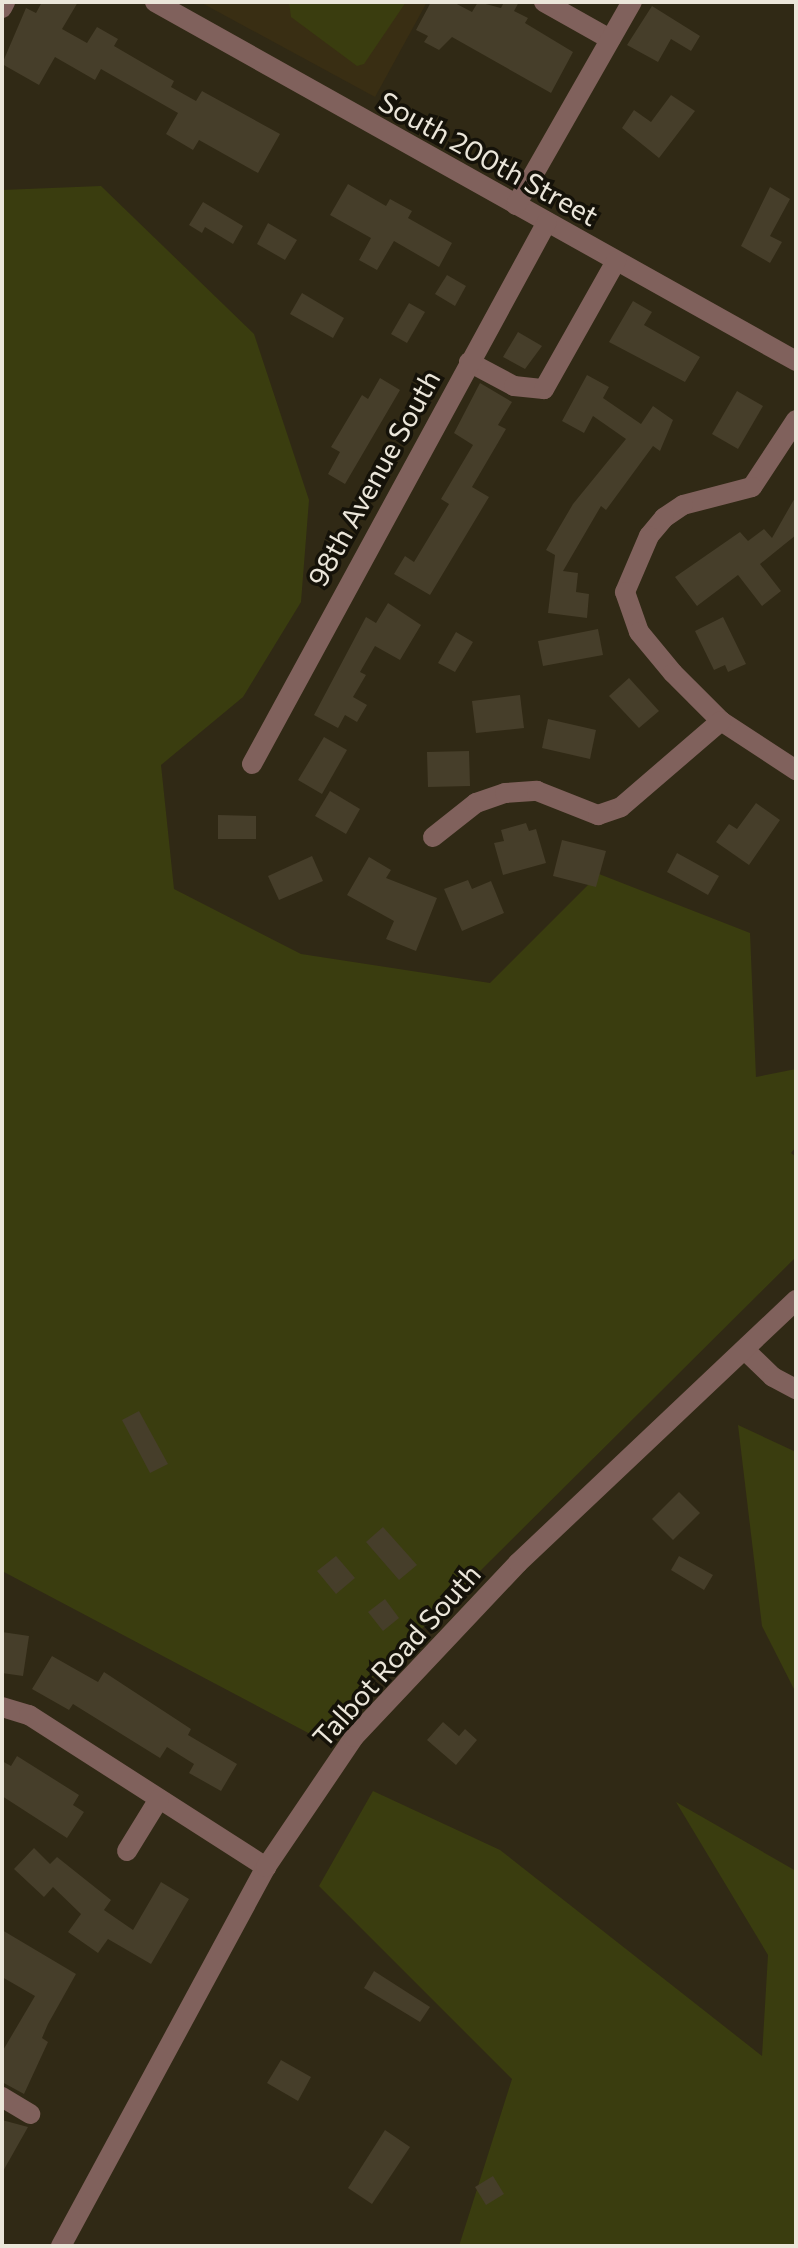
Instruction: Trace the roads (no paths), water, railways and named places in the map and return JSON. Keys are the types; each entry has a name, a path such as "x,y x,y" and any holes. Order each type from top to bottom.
{"street":[{"path":"2,8 5,2"},
{"name":"South 200th Street","path":"155,2 796,361"},
{"path":"544,2 610,39"},
{"path":"516,205 632,2"},
{"name":"98th Avenue South","path":"252,764 547,222"},
{"path":"469,362 514,386 544,389 616,261"},
{"path":"796,420 752,487 683,505 664,518 628,577 628,611 639,632 721,721 796,770"},
{"path":"433,837 476,803 505,793 537,791 598,815 621,807 721,721"},
{"name":"Talbot Road South","path":"61,2246 266,1867 354,1737 405,1679 518,1563 746,1351 796,1300"},
{"path":"746,1351 773,1377 796,1389"},
{"path":"2,1707 29,1715 266,1867"},
{"path":"127,1851 159,1799"},
{"path":"2,2097 30,2114"}]}
